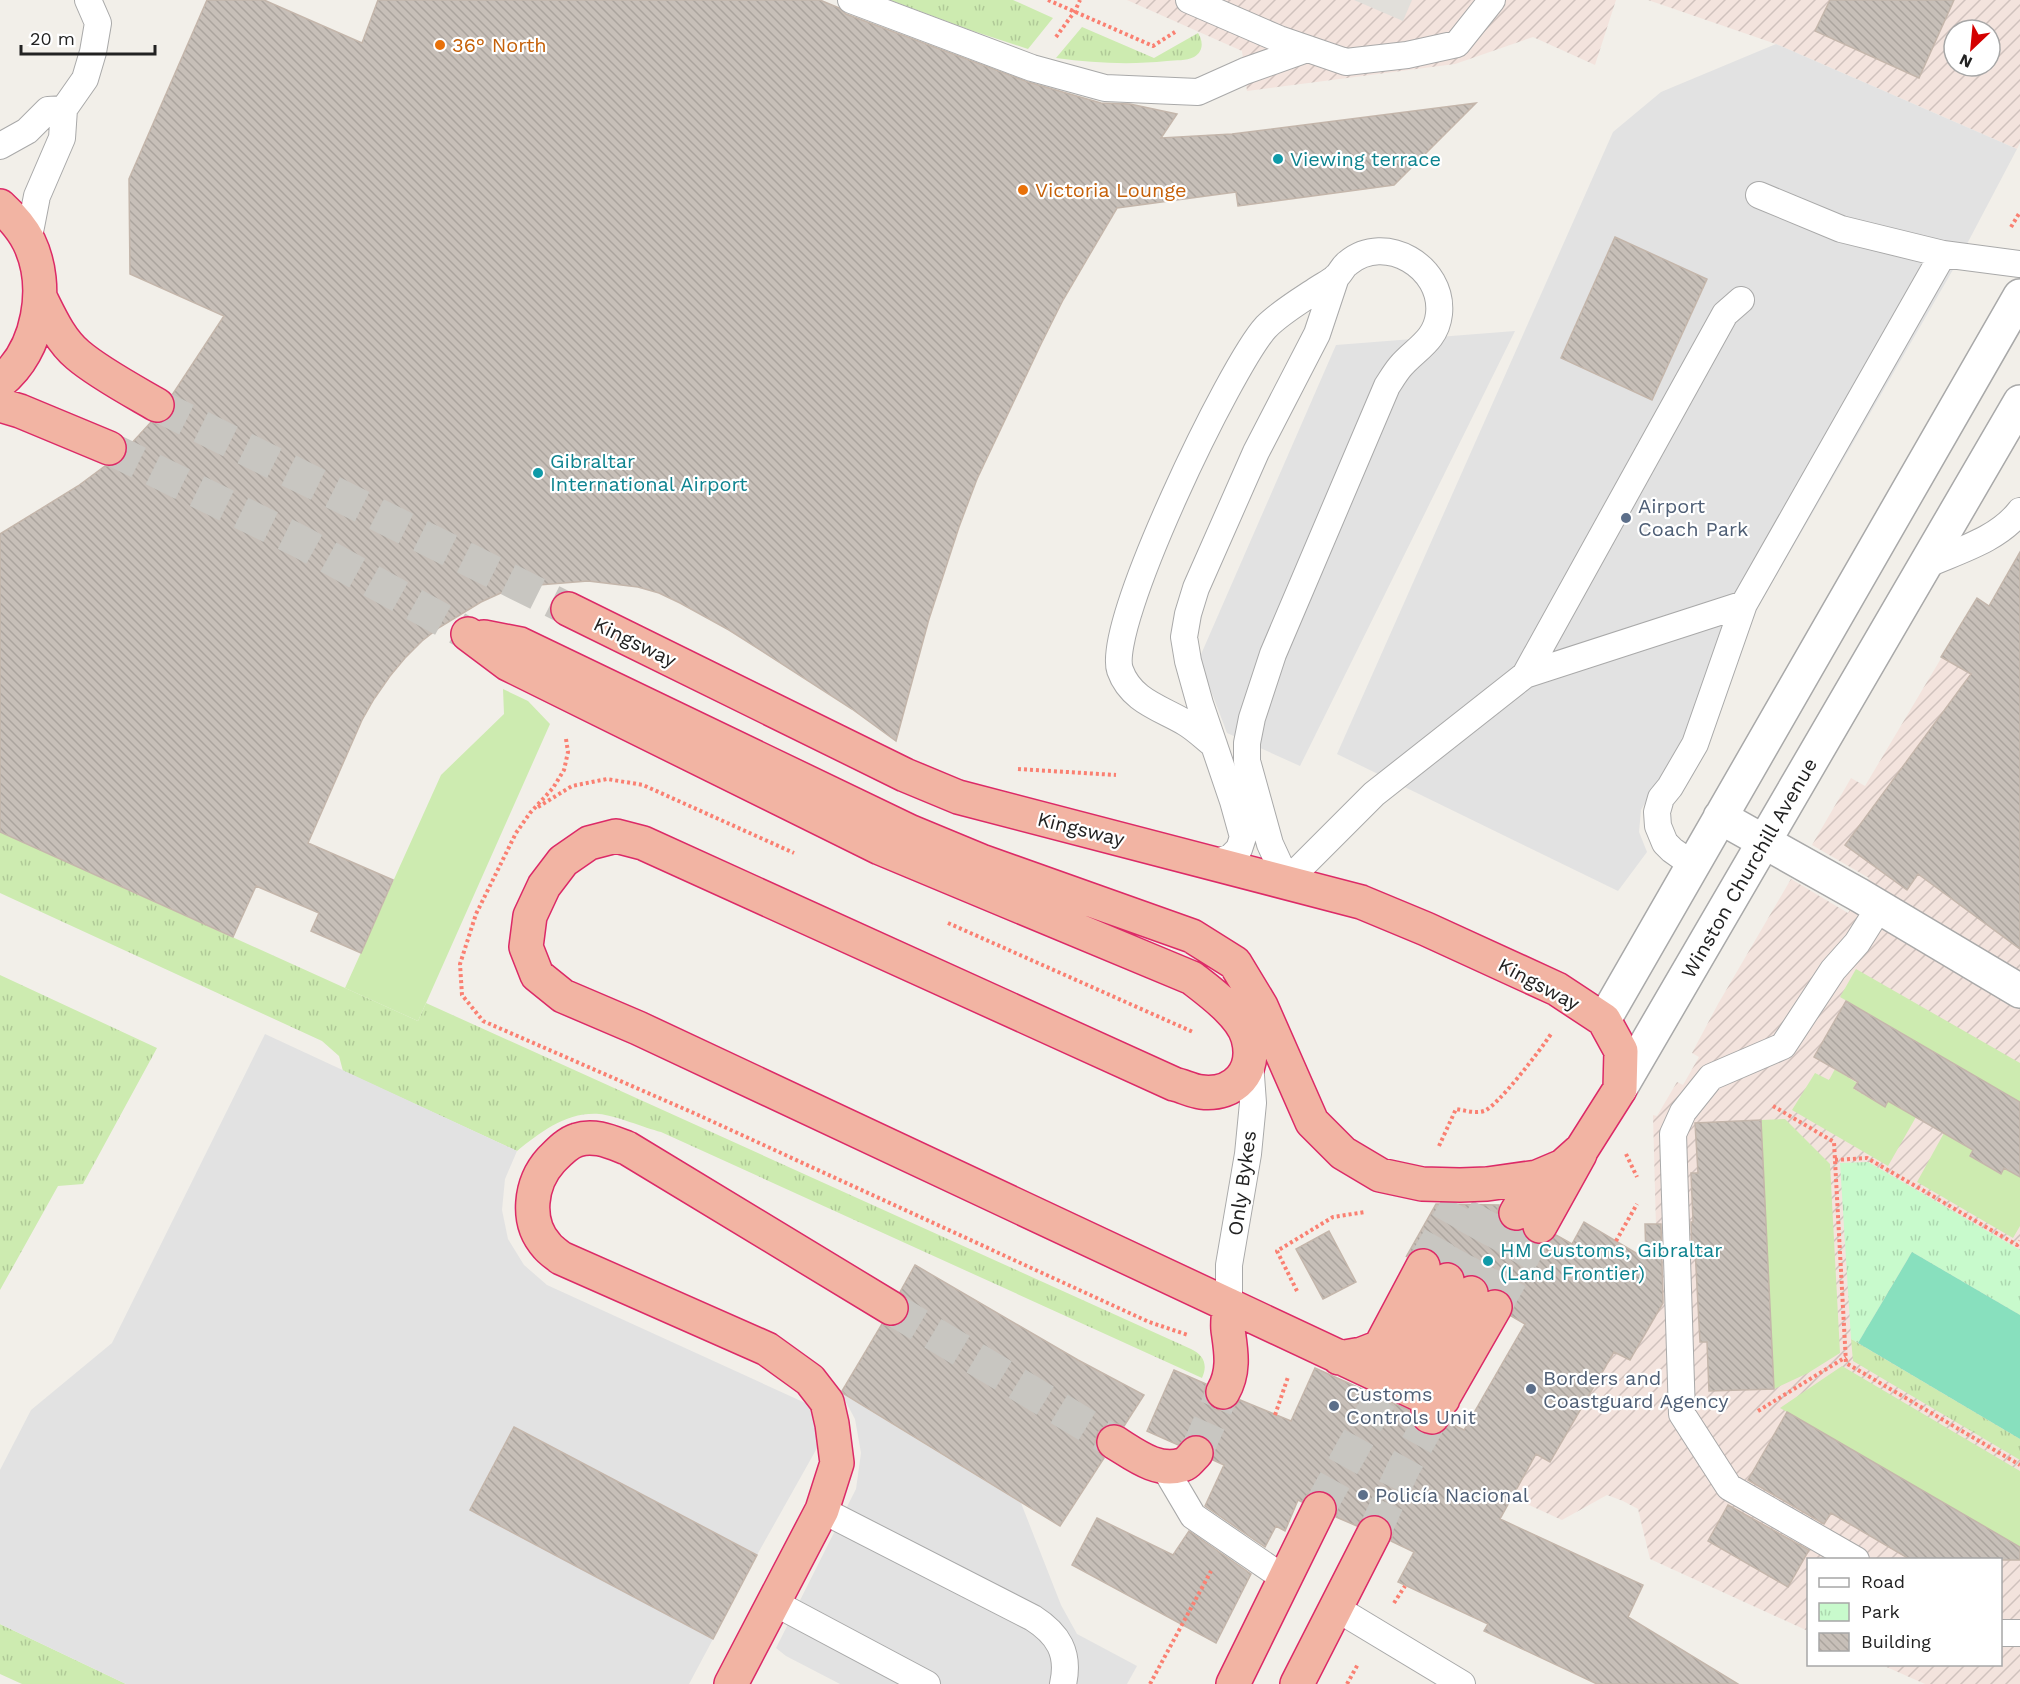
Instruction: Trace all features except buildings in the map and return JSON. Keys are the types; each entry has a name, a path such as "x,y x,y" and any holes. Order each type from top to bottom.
{"highway":[{"path":"0,206 13,219 28,242 38,268 40,297 35,327 23,356 0,382"},
{"path":"40,297 56,328 77,355 157,405"},
{"path":"0,405 109,448"},
{"name":"Kingsway","path":"568,609 905,775 958,797 1361,902 1557,989 1604,1020"},
{"name":"Winston Churchill Avenue","path":"1216,997 1192,978 1157,962 880,848 508,664 468,634 520,644 941,845 1192,936 1235,963 1261,1006 1312,1122 1343,1153 1380,1175 1492,1203 1537,1177 1563,1166 1582,1149 1620,1089"},
{"path":"1216,997 1232,1012 1248,1037 1250,1062 1241,1080 1223,1091 1201,1092 1174,1084 643,843 615,836 590,843 563,861 544,886 530,916 526,947 537,975 563,996 638,1028 1229,1305 1339,1358 1381,1388 1433,1406 1459,1286"},
{"path":"1604,1020 1621,1051 1620,1089"},
{"path":"730,1684 822,1509 837,1463 827,1402 810,1380 767,1349 561,1258 546,1245 536,1227 532,1206 537,1184 546,1166 560,1151 576,1140 597,1138 627,1148 891,1308"},
{"path":"1492,1203 1582,1149"},
{"path":"1339,1358 1362,1354 1380,1347 1459,1286"},
{"path":"1381,1388 1459,1286"},
{"path":"1223,1392 1231,1369 1229,1305"},
{"path":"1114,1442 1145,1461 1164,1467 1184,1465 1196,1452"},
{"path":"1233,1684 1319,1509"},
{"path":"1297,1684 1374,1533"}],"street":[{"path":"1604,1020 2020,296"},
{"name":"Winston Churchill Avenue","path":"1620,1089 2020,402"},
{"path":"1720,817 2020,991"}],"lane":[{"path":"28,242 37,196 63,138 64,109 85,80 93,52 98,23 88,0"},
{"path":"851,0 1032,68 1106,88 1197,92 1245,71 1307,49"},
{"path":"1199,4 1279,39 1346,62 1407,55 1457,44 1492,0"},
{"path":"0,146 27,131 48,110 64,109"},
{"path":"1759,195 1841,229 1943,254 2020,264"},
{"path":"1214,745 1186,723 1144,702 1130,688 1120,670 1119,652 1124,627 1169,509 1232,377 1249,349 1267,327 1289,308 1336,278 1348,263 1365,253 1379,251 1398,254 1417,263 1432,279 1439,296 1439,315 1433,332 1421,349 1400,367 1388,386 1273,654 1252,718 1247,743 1247,761 1270,844 1287,881 1374,794 1525,675 1744,604"},
{"path":"1693,865 1665,843 1658,826 1657,812 1661,798 1695,744 1744,604 1943,254"},
{"path":"1215,863 1231,857 1239,849 1243,837 1188,661 1184,637 1188,614 1196,588 1256,452 1317,334 1336,278"},
{"path":"1525,675 1725,314 1741,300"},
{"path":"1926,565 1986,538 2012,522 2020,511"},
{"path":"1853,1558 1729,1486 1682,1414 1673,1134 1683,1112 1711,1077 1783,1046 1833,970 1857,943 1879,908"},
{"name":"Only Bykes","path":"1229,1305 1229,1265 1248,1154 1253,1102 1250,1062"},
{"path":"1164,1467 1193,1516 1285,1580"},
{"path":"822,1509 1047,1627 1059,1641 1064,1657 1063,1684"},
{"path":"773,1602 927,1684"},
{"path":"1336,1608 1462,1684"},
{"path":"2002,1633 2020,1633"}],"path":[{"path":"1048,0 1154,46 1199,4"},
{"path":"530,813 572,786 607,779 644,785 796,854"},
{"path":"948,923 1187,1031 1206,1035 1218,1031 1221,1018 1216,997"},
{"path":"1422,1184 1456,1109 1471,1112 1483,1111 1493,1105 1537,1055"},
{"path":"1773,1106 1834,1142 1846,1363 2020,1465"},
{"path":"1621,1145 1640,1184"},
{"path":"1835,1160 1867,1158 2017,1245 2020,1240"},
{"path":"1616,1241 1641,1197"},
{"path":"1275,1415 1309,1316 1277,1251 1333,1217 1375,1212"},
{"path":"1758,1411 1846,1357"},
{"path":"1150,1684 1229,1539"}],"shaded area":[{"path":"1127,0 1616,0 1595,65 1533,37 1455,64 1247,91 1242,51"},
{"path":"1354,0 1412,0 1403,21"},
{"path":"1648,0 2020,0 2020,143 2017,149 1776,44"},
{"name":"Airport Coach Park","path":"1776,44 2017,149 1958,261 1641,810 1639,832 1647,852 1618,891 1337,754 1613,132 1661,92"},
{"path":"1515,331 1300,766 1227,733 1199,659 1336,345"},
{"path":"1977,598 2015,621 2020,613 2020,1684 1925,1684 1884,1666 2002,1666 2002,1558 1807,1558 1807,1631 1650,1559 1638,1509 1623,1501 1607,1495 1562,1520 1511,1497 1652,1250 1656,1227 1653,1115 1657,1116 1677,1082 1683,1085 1699,1057 1692,1053 1791,879 1848,913 1869,878 1812,845 1851,778 1865,786"},
{"path":"265,1034 517,1151 505,1179 502,1210 508,1239 524,1265 547,1285 812,1406 821,1441 757,1555 514,1427 470,1510 713,1639 689,1684 126,1684 0,1624 0,1470 31,1410 112,1343"},
{"path":"841,1393 1021,1503 1061,1605 1077,1634 1137,1666 1127,1684 840,1684 786,1656 776,1648 856,1489 861,1453 855,1419"}],"green space":[{"path":"890,0 1013,0 1053,18 1028,49"},
{"path":"1082,27 1154,58 1198,33 1202,46 1200,52 1194,57 1181,60 1125,63 1056,58"},
{"path":"503,689 528,701 550,724 418,1021 345,988 441,775 504,714"},
{"path":"0,832 418,1021 426,1003 1191,1349 1204,1361 1205,1369 1202,1378 661,1132 613,1117 587,1114 555,1125 517,1151 343,1071 339,1056 322,1041 0,893"},
{"path":"1856,969 2020,1063 2020,1102 1840,997"},
{"path":"0,975 157,1048 83,1184 58,1186 0,1290"},
{"path":"1835,1069 1857,1083 1854,1089 1885,1107 1888,1100 1916,1117 1888,1166 1792,1110 1815,1073 1829,1080"},
{"path":"1785,1119 1830,1164 1840,1353 1808,1373 1774,1389 1761,1120"},
{"path":"1944,1133 1973,1150 1970,1156 2000,1174 2004,1168 2020,1177 2020,1226 2013,1238 1917,1182"},
{"path":"1868,1162 2020,1250 2020,1315 1912,1252 1858,1343 1851,1339 1840,1163"},
{"path":"1912,1252 2020,1315 2020,1439 1858,1343"},
{"path":"1851,1339 2020,1439 2020,1460 1853,1361"},
{"path":"1842,1366 2020,1471 2020,1547 1780,1408"},
{"path":"0,1624 126,1684 22,1684 0,1674"}],"tunnel":[{"path":"157,405 568,609"},
{"path":"109,448 301,542 468,634"},
{"path":"1423,1266 1458,1204"},
{"path":"1447,1280 1489,1205"},
{"path":"1471,1293 1516,1213"},
{"path":"1495,1307 1540,1226"},
{"path":"891,1308 1114,1442"},
{"path":"1196,1453 1223,1392"},
{"path":"1319,1509 1380,1399"},
{"path":"1374,1533 1403,1469 1430,1421"}],"place":[{"name":"36° North","path":"440,45"},
{"name":"Viewing terrace","path":"1278,159"},
{"name":"Victoria Lounge","path":"1023,190"},
{"name":"Gibraltar International Airport","path":"538,473"},
{"name":"Airport Coach Park","path":"1626,518"},
{"name":"HM Customs, Gibraltar (Land Frontier)","path":"1488,1261"},
{"name":"Borders and Coastguard Agency","path":"1531,1389"},
{"name":"Customs Controls Unit","path":"1334,1406"},
{"name":"Policía Nacional","path":"1363,1495"}]}
